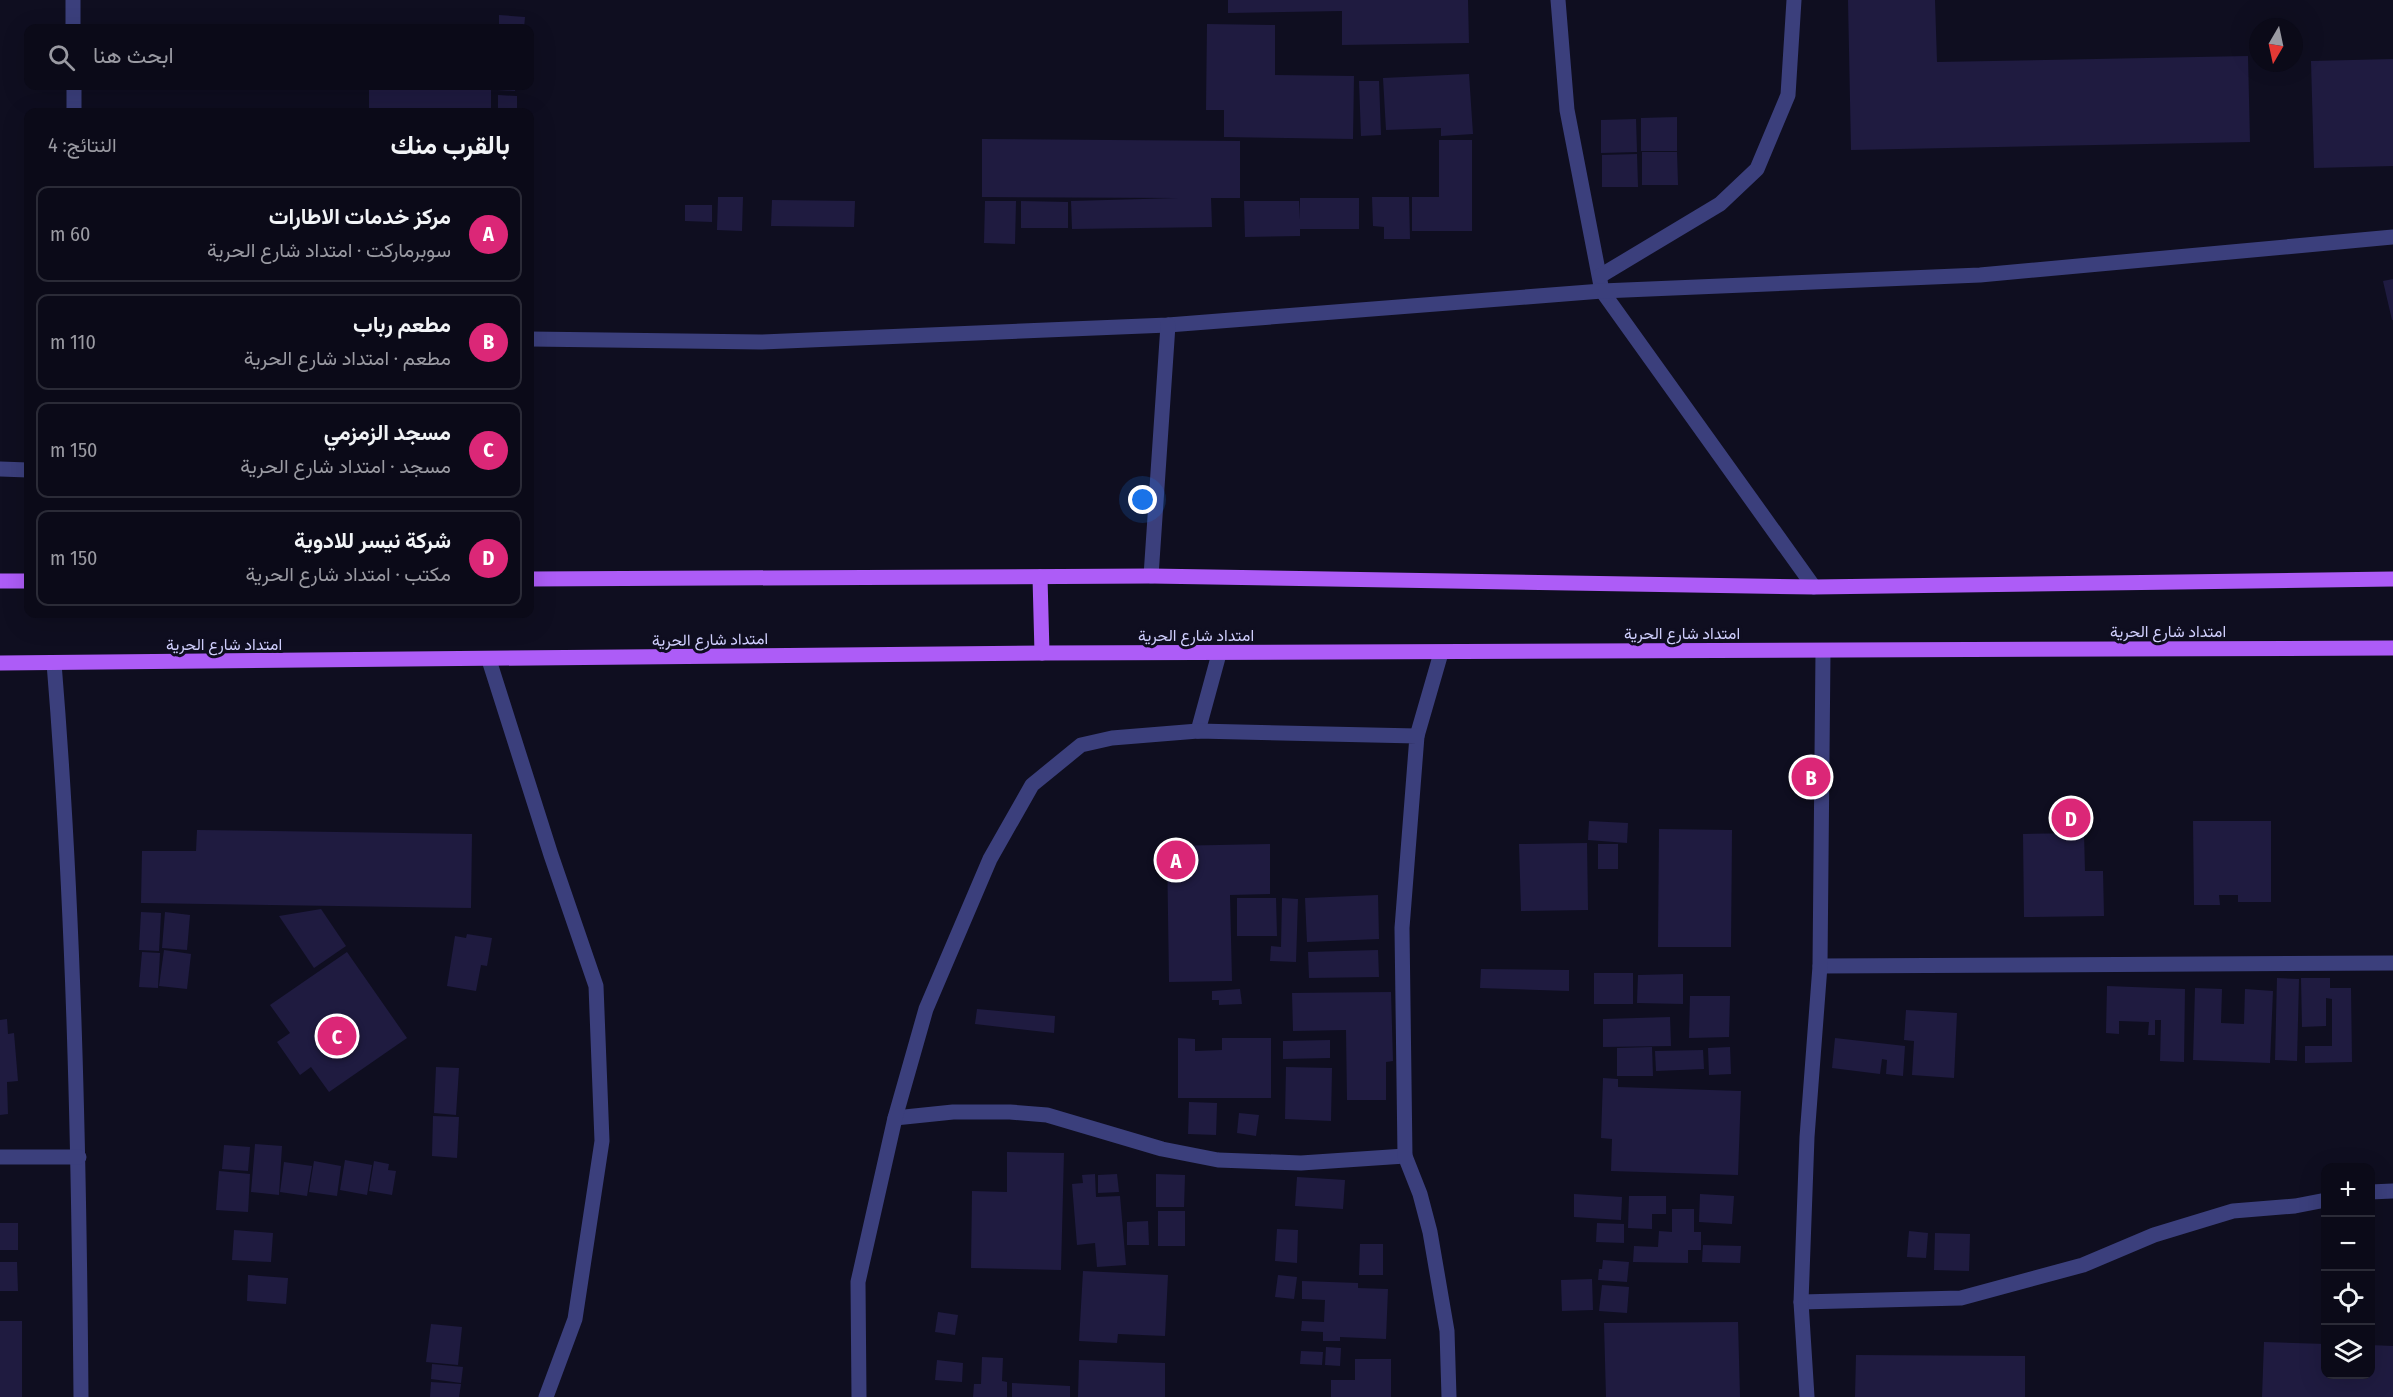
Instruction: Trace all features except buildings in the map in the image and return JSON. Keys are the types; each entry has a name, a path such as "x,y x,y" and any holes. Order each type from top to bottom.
{"main road":[{"path":"534,579 1151,576 1814,587 2393,579"},
{"path":"1040,577 1042,653"},
{"path":"0,581 24,581"},
{"name":"امتداد شارع الحرية","path":"0,663 1042,653 2393,648"}],"street":[{"path":"73,0 74,24"},
{"path":"1558,0 1567,110 1601,284 1814,587"},
{"path":"1601,284 1720,204 1757,169 1788,95 1794,0"},
{"path":"74,90 74,108"},
{"path":"534,339 761,342 1168,325 1601,284 1980,275 2393,237"},
{"path":"1151,576 1168,325"},
{"path":"0,469 24,470"},
{"path":"1807,1397 1801,1302 1808,1137 1820,966 1823,651"},
{"path":"1441,653 1417,736 1402,928 1405,1156 1420,1194 1430,1232 1448,1330 1449,1397"},
{"path":"1198,731 1220,654"},
{"path":"489,660 551,855 596,986 602,1141 575,1319 546,1397"},
{"path":"54,663 61,749 79,1157 81,1397"},
{"path":"859,1397 858,1282 895,1118 926,1009 990,860 1032,784 1081,746 1112,738 1198,731 1417,736"},
{"path":"1820,966 2393,963"},
{"path":"895,1118 953,1112 1010,1112 1047,1115 1162,1149 1218,1160 1301,1163 1405,1156"},
{"path":"0,1157 79,1157"},
{"path":"2375,1192 2393,1191"},
{"path":"1801,1302 1961,1298 2083,1265 2154,1235 2233,1211 2295,1206 2321,1201"}],"place":[{"name":"مطعم رباب","path":"1811,777"},
{"name":"شركة نيسر للادوية","path":"2071,818"},
{"name":"مركز خدمات الاطارات","path":"1176,860"},
{"name":"مسجد الزمزمي","path":"337,1036"}]}
